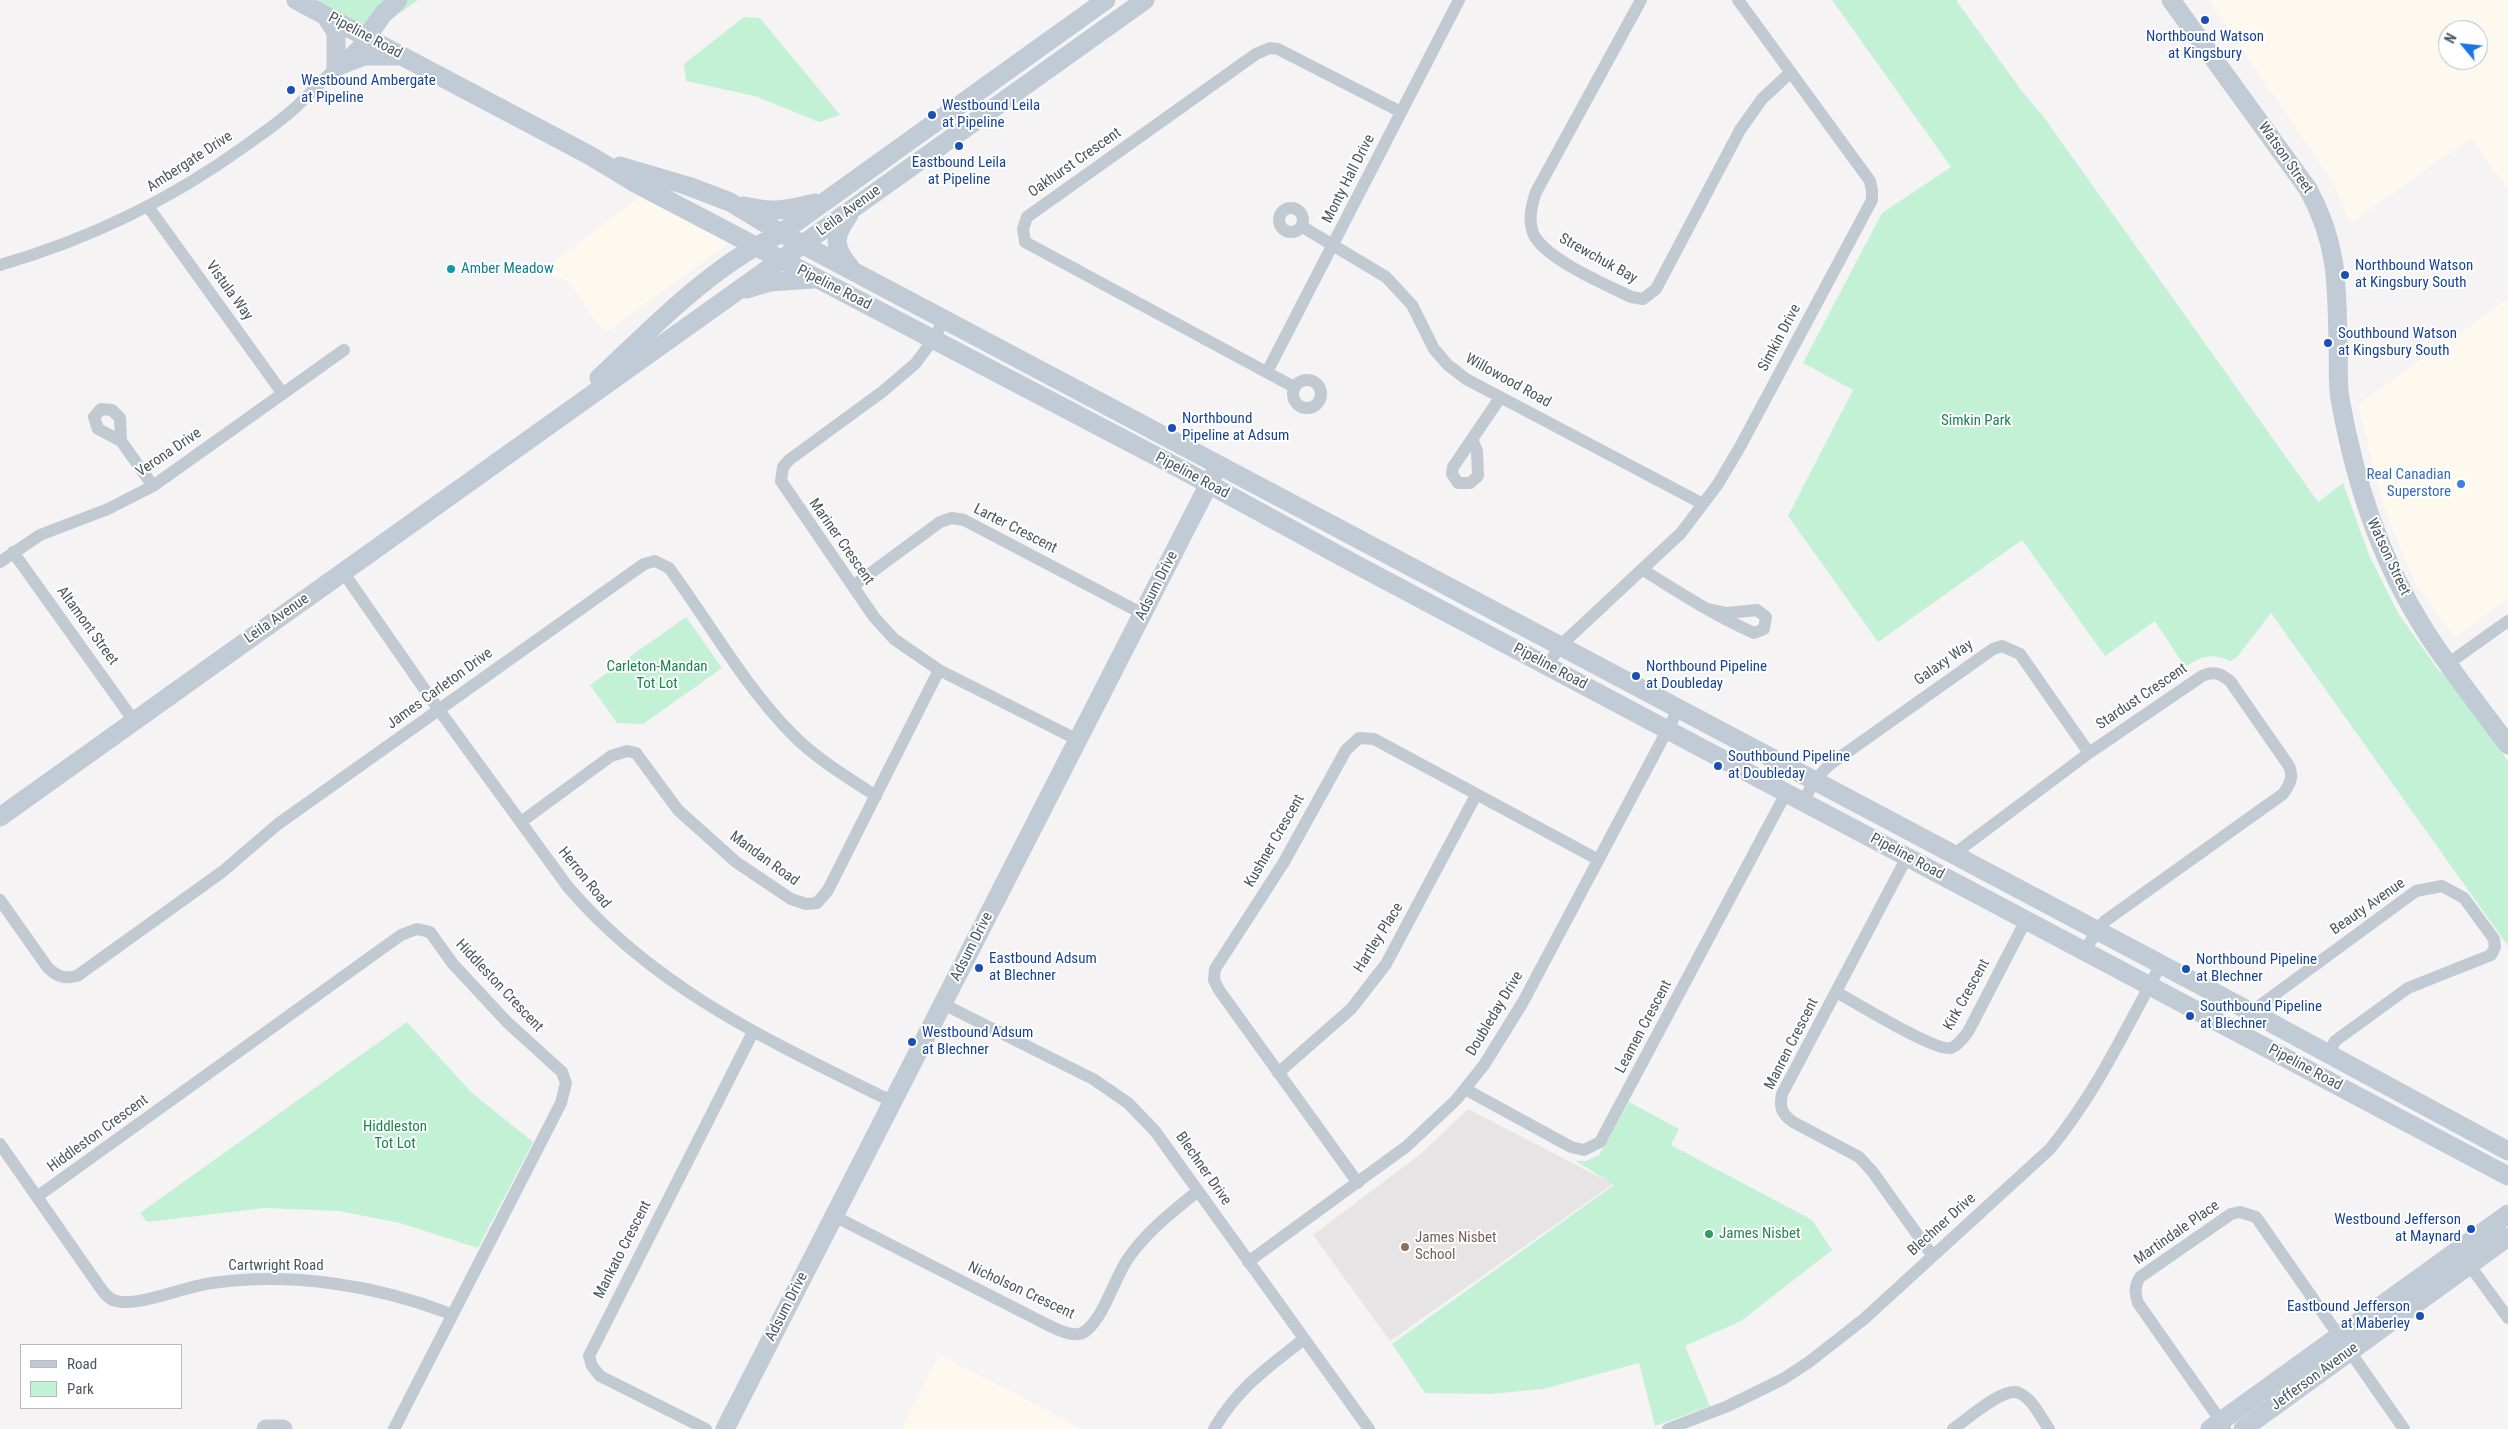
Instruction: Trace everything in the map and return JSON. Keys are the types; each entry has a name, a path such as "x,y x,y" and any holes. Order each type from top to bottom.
{"street":[{"name":"Pipeline Road","path":"296,0 592,157 637,184 1209,485 2508,1176"},
{"path":"367,37 384,14 398,0"},
{"name":"Leila Avenue","path":"553,422 690,294 745,253 781,233 1106,0"},
{"name":"Leila Avenue","path":"0,817 779,259 804,244 1145,0"},
{"name":"Monty Hall Drive","path":"1267,372 1460,0"},
{"name":"Strewchuk Bay","path":"1641,0 1536,192 1530,214 1530,223 1535,237 1548,251 1631,297 1644,299 1656,289 1740,130 1762,99 1791,72"},
{"name":"Simkin Drive","path":"1548,666 1561,645 1681,534 1703,504 1742,445 1873,195 1870,181 1738,0"},
{"name":"Watson Street","path":"2171,0 2302,180 2318,206 2331,243 2336,275 2339,396 2351,458 2369,517 2384,554 2427,633 2508,746"},
{"path":"325,15 336,32 336,67 364,56 401,56"},
{"name":"Ambergate Drive","path":"0,265 43,253 149,208 222,163 299,105 367,37"},
{"name":"Oakhurst Crescent","path":"1294,387 1026,242 1023,229 1027,217 1256,54 1270,48 1278,49 1401,112"},
{"name":"Pipeline Road","path":"592,157 688,186 730,202 781,233 851,268 2252,1012 2508,1151"},
{"path":"730,202 756,209 788,210 828,199"},
{"path":"851,268 840,256 837,236 855,207"},
{"name":"Vistula Way","path":"149,208 283,394"},
{"name":"Willowood Road","path":"1301,226 1386,277 1412,306 1434,349 1448,365 1500,398 1703,504"},
{"path":"734,292 770,282 817,279"},
{"name":"Mariner Crescent","path":"945,318 933,340 915,364 882,392 789,460 783,467 781,481 788,494 874,618 894,639 939,670 1078,740"},
{"name":"Verona Drive","path":"0,562 40,535 108,509 153,486 344,350"},
{"path":"1472,439 1500,398"},
{"path":"121,441 153,486"},
{"name":"Adsum Drive","path":"725,1429 1220,464"},
{"name":"Larter Crescent","path":"853,586 940,522 952,518 964,520 1143,614"},
{"name":"Altamont Street","path":"13,552 134,721"},
{"name":"James Carleton Drive","path":"0,900 48,968 57,976 67,978 77,976 222,872 278,824 644,564 655,561 669,568 748,680 790,732 825,762 876,796"},
{"path":"1643,570 1708,609"},
{"name":"Herron Road","path":"343,572 439,710 568,887 622,944 696,998 753,1032 893,1102"},
{"path":"2449,663 2508,622"},
{"name":"Galaxy Way","path":"1795,797 1836,760 1993,649 2002,646 2020,654 2089,754"},
{"name":"Mandan Road","path":"521,822 611,756 627,751 636,753 678,810 736,862 792,900 806,904 817,903 823,899 939,670"},
{"name":"Stardust Crescent","path":"1958,856 1962,848 2089,754 2202,676 2213,672 2222,675 2230,681 2290,766 2293,775 2289,786 2283,794 2105,921 2097,930 2085,951"},
{"name":"Doubleday Drive","path":"1248,1262 1407,1146 1465,1089 1499,1042 1523,1002 1679,708"},
{"name":"Kushner Crescent","path":"1358,1183 1219,990 1214,980 1215,969 1284,862 1346,750 1359,738 1374,739 1476,796 1598,860"},
{"name":"Hartley Place","path":"1278,1073 1351,1009 1386,964 1476,796"},
{"name":"Leamen Crescent","path":"1465,1089 1571,1147 1584,1150 1600,1142 1795,797"},
{"name":"Manren Crescent","path":"1907,857 1782,1094 1780,1105 1785,1116 1793,1122 1859,1157 1872,1171 1932,1256"},
{"name":"Beauty Avenue","path":"2239,1033 2252,1012 2416,891 2442,886 2464,898 2494,939 2495,946 2491,955 2408,988 2335,1041 2329,1053"},
{"name":"Kirk Crescent","path":"1836,992 1933,1045 1951,1048 1961,1042 1968,1032 2026,920"},
{"name":"Hiddleston Crescent","path":"38,1196 401,935 417,929 430,932 453,964 507,1022 562,1072 566,1082 560,1103 394,1429"},
{"name":"Blechner Drive","path":"1674,1428 1728,1406 1783,1379 1809,1362 1864,1319 2050,1149 2076,1118 2094,1088 2161,964"},
{"name":"Blechner Drive","path":"943,1004 1092,1079 1112,1091 1149,1122 1369,1429"},
{"name":"Mankato Crescent","path":"706,1429 600,1376 592,1366 589,1356 593,1343 753,1032"},
{"name":"Cartwright Road","path":"0,1144 97,1283 114,1301 131,1303 211,1283 263,1280 325,1282 360,1287 422,1303 451,1314"},
{"name":"Nicholson Crescent","path":"834,1216 1048,1325 1064,1332 1078,1335 1087,1331 1127,1260 1152,1228 1198,1191"},
{"name":"Martindale Place","path":"2219,1426 2138,1303 2135,1294 2136,1284 2148,1272 2230,1214 2250,1213 2256,1217 2345,1344"},
{"name":"Jefferson Avenue","path":"2219,1426 2345,1344 2464,1257 2508,1214"},
{"name":"Jefferson Avenue","path":"2464,1257 2508,1238"},
{"path":"2464,1257 2508,1318"},
{"path":"1214,1429 1236,1396 1258,1375 1304,1339"},
{"path":"2345,1344 2404,1429"},
{"name":"Jefferson Avenue","path":"2243,1429 2345,1344"},
{"path":"1953,1429 2000,1395 2018,1392 2026,1397 2049,1429"},
{"path":"266,1429 283,1429"}],"shaded area":[{"path":"2209,0 2508,0 2508,190 2471,138 2351,223 2333,183"},
{"path":"644,193 731,242 604,333 568,281 554,277 547,267"},
{"name":"Real Canadian Superstore","path":"2508,299 2508,599 2455,638 2415,583 2384,508 2358,404"},
{"path":"1468,1109 1613,1184 1390,1341 1313,1235 1422,1153"},
{"path":"939,1354 1082,1429 902,1429"}],"green space":[{"path":"298,0 418,0 367,37"},
{"name":"Simkin Park","path":"1832,0 1956,0 2021,90 2043,116 2318,502 2343,483 2369,555 2398,613 2439,671 2446,674 2508,761 2508,946 2271,613 2237,657 2231,661 2207,656 2185,667 2155,621 2105,656 2022,540 1878,642 1788,516 1853,390 1803,363 1882,213 1951,167"},
{"path":"744,17 760,18 840,115 819,122 755,96 686,81 684,64"},
{"name":"Carleton-Mandan Tot Lot","path":"686,617 722,668 643,724 617,723 590,685"},
{"name":"Hiddleston Tot Lot","path":"407,1022 472,1093 533,1142 478,1248 400,1223 339,1211 265,1208 147,1222 140,1213"},
{"path":"1629,1102 1679,1129 1671,1145 1812,1220 1832,1250 1741,1321 1685,1346 1710,1406 1655,1426 1639,1363 1543,1389 1490,1394 1425,1393 1392,1344 1614,1185 1576,1161 1586,1161 1599,1155"}],"place":[{"name":"Northbound Watson at Kingsbury","path":"2205,20"},
{"name":"Westbound Ambergate at Pipeline","path":"291,90"},
{"name":"Westbound Leila at Pipeline","path":"932,115"},
{"name":"Eastbound Leila at Pipeline","path":"959,146"},
{"name":"Amber Meadow","path":"451,269"},
{"name":"Northbound Watson at Kingsbury South","path":"2345,275"},
{"name":"Southbound Watson at Kingsbury South","path":"2328,343"},
{"name":"Northbound Pipeline at Adsum","path":"1172,428"},
{"name":"Real Canadian Superstore","path":"2461,484"},
{"name":"Northbound Pipeline at Doubleday","path":"1636,676"},
{"name":"Southbound Pipeline at Doubleday","path":"1718,766"},
{"name":"Eastbound Adsum at Blechner","path":"979,968"},
{"name":"Northbound Pipeline at Blechner","path":"2186,969"},
{"name":"Southbound Pipeline at Blechner","path":"2190,1016"},
{"name":"Westbound Adsum at Blechner","path":"912,1042"},
{"name":"Westbound Jefferson at Maynard","path":"2471,1229"},
{"name":"James Nisbet","path":"1709,1234"},
{"name":"James Nisbet School","path":"1405,1247"},
{"name":"Eastbound Jefferson at Maberley","path":"2420,1316"}]}
